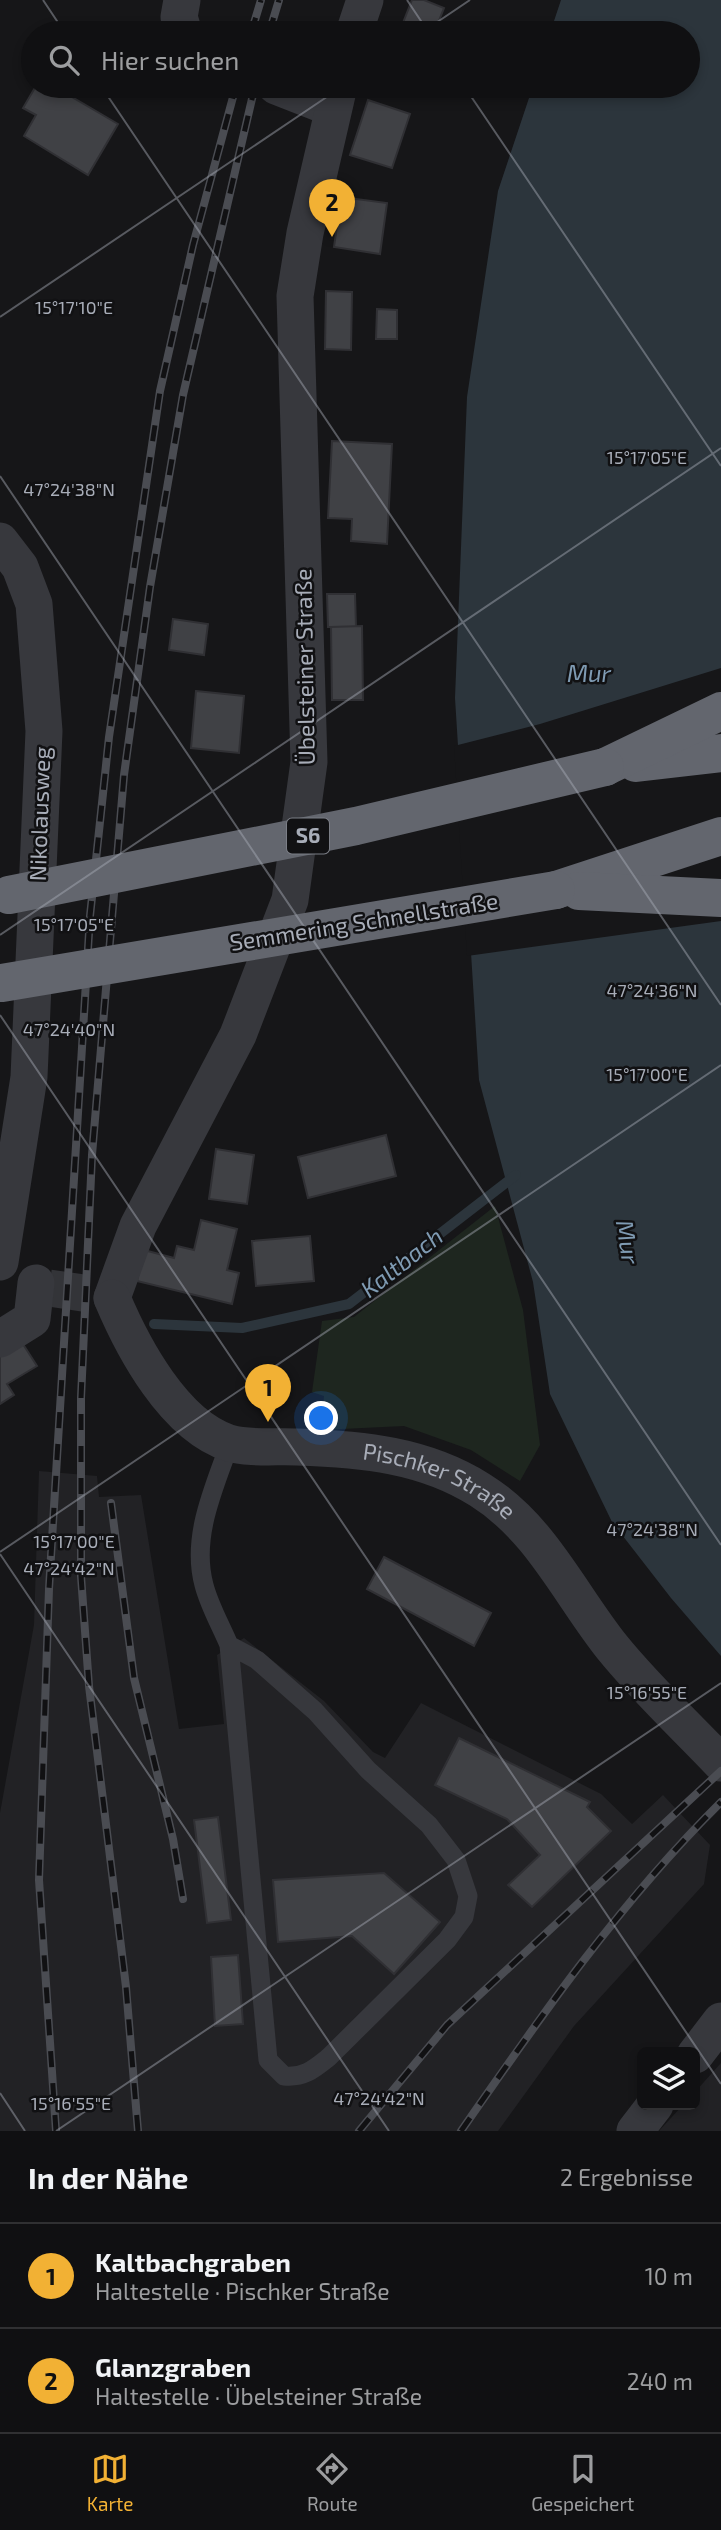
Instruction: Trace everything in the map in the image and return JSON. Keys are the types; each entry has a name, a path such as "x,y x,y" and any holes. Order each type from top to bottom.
{"highway":[{"path":"605,767 721,711"},
{"name":"S6","path":"5,896 356,826 605,767 721,753"},
{"name":"Semmering Schnellstraße","path":"1,983 556,890 721,836"},
{"path":"556,890 721,898"}],"street":[{"path":"180,21 182,0"},
{"path":"359,21 365,0"},
{"name":"Übelsteiner Straße","path":"108,1297 138,1226 238,1035 290,900 309,762 295,296 335,98"},
{"name":"Nikolausweg","path":"0,541 20,567 34,604 44,731 29,1077 0,1262"},
{"path":"0,1270 42,1285 32,1319 0,1339"},
{"name":"Pischker Straße","path":"108,1297 130,1342 154,1377 181,1409 207,1431 229,1443 366,1450 428,1464 481,1490 538,1540 612,1647 721,1763"},
{"path":"700,2048 721,2021"},
{"path":"635,2131 651,2110"}],"lane":[{"path":"229,1443 206,1511 202,1534 204,1584 229,1645 268,2060 284,2076 296,2077 307,2073 329,2057 447,1940 464,1917 468,1896 456,1860 429,1825 368,1770 315,1711 257,1660 229,1645"}],"shaded area":[{"path":"495,1206 523,1310 540,1445 520,1481 471,1450 404,1426 321,1430 324,1396 312,1392 322,1321 354,1317"},
{"path":"39,1471 97,1476 99,1497 141,1495 179,1729 224,1724 217,1655 244,1638 324,1701 373,1752 385,1758 421,1703 601,1794 632,1824 663,1795 710,1845 704,1884 574,2026 498,2131 0,2131 0,1813 34,1625"},
{"path":"721,2063 721,2131 659,2131 678,2110 700,2110 700,2086"}],"water":[{"name":"Mur","path":"561,0 721,0 721,1656 671,1598 612,1522 550,1394 533,1282 479,1080 455,698 467,397 498,191 529,98 700,98 700,21 554,21"}],"pier":[{"path":"721,668 721,921 467,956 454,746 540,724"}],"building":[{"path":"412,0 424,0 444,8 439,21 404,21"},
{"path":"29,98 74,98 118,124 88,175 24,136 36,115 23,108"},
{"path":"368,100 410,114 392,168 350,155"},
{"path":"341,197 387,203 380,254 334,247"},
{"path":"326,291 352,292 351,350 325,349"},
{"path":"377,309 397,310 397,339 376,339"},
{"path":"332,441 392,444 387,544 351,541 352,519 328,518"},
{"path":"327,594 355,594 356,627 328,627"},
{"path":"173,619 208,624 204,655 169,650"},
{"path":"362,626 363,700 332,700 331,627"},
{"path":"196,691 244,696 239,753 191,748"},
{"path":"386,1135 396,1176 308,1198 298,1157"},
{"path":"216,1149 254,1155 247,1204 209,1199"},
{"path":"201,1220 237,1229 227,1270 239,1273 232,1304 137,1281 144,1250 174,1258 177,1246 194,1250"},
{"path":"310,1236 314,1281 256,1286 252,1241"},
{"path":"21,1341 37,1366 7,1384 14,1395 0,1404 0,1354"},
{"path":"384,1557 491,1613 474,1646 367,1589"},
{"path":"459,1738 590,1802 587,1807 611,1831 532,1907 508,1885 540,1855 507,1819 435,1785"},
{"path":"218,1817 231,1920 207,1923 194,1820"},
{"path":"384,1873 440,1922 394,1974 352,1936 278,1942 273,1880"},
{"path":"238,1955 243,2024 215,2026 211,1957"}],"waterway":[{"name":"Kaltbach","path":"154,1324 242,1328 349,1304 516,1175"}],"tunnel":[{"path":"49,1288 104,1296"}],"railway":[{"path":"255,21 261,0"},
{"path":"273,21 279,0"},
{"path":"56,2131 39,1880 49,1589 90,916 109,737 160,391 193,245 233,98"},
{"path":"138,2131 126,1987 89,1686 81,1576 81,1398 92,1155 124,775 150,587 183,395 252,98"},
{"path":"111,1503 134,1678 173,1839 183,1899"},
{"path":"359,2131 447,2025 721,1771"},
{"path":"461,2131 552,2002 616,1919 649,1879 721,1802"}],"place":[{"name":"Glanzgraben","path":"332,237"},
{"name":"Kaltbachgraben","path":"268,1422"}]}
